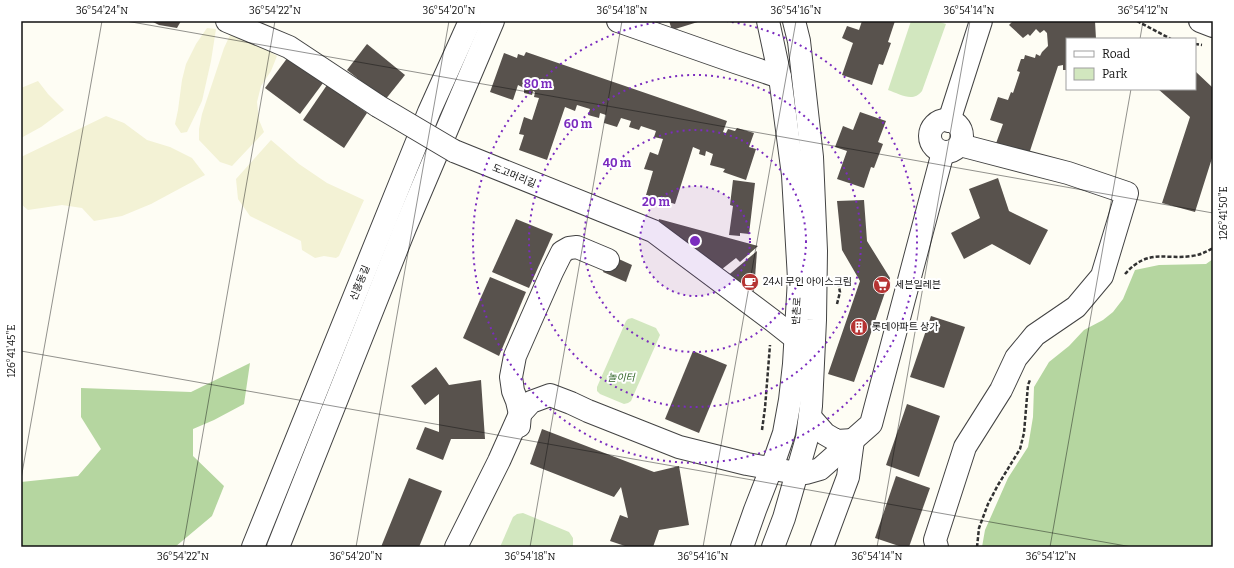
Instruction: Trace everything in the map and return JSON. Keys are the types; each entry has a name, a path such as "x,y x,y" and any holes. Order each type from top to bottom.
{"street":[{"name":"도고머리길","path":"227,21 288,47 378,106 454,152 653,231 795,338"},
{"name":"신흥동길","path":"253,547 429,112 470,21"},
{"path":"278,547 405,228 493,21"},
{"path":"618,21 735,62 780,76"},
{"name":"반촌로","path":"742,547 784,433 790,400 794,364 799,279 793,175 780,76 768,21"},
{"name":"반촌로","path":"773,547 784,518 807,438 810,417 815,320 815,236 812,157 799,41 794,21"},
{"path":"937,547 935,540 965,447 1001,390 1016,358 1035,335 1076,307 1102,276 1127,193 1068,173 951,148 934,147 930,139 930,134 935,125 939,122 944,120 949,121 981,21"},
{"path":"1200,21 1213,26"},
{"path":"466,547 507,463 519,425 517,401 513,391 511,377 516,356 562,252 568,248 577,247 606,263 576,256 568,259 562,265 525,352 520,368 521,376 527,386 679,447 770,469 806,473 820,469 871,424 951,148"},
{"path":"456,547 499,461 531,402 552,396 600,426 676,457 752,478 757,484 759,496 755,510"},
{"path":"810,417 825,434 837,441 853,440"},
{"path":"822,547 848,477 853,440"}],"path":[{"path":"1138,21 1169,38"},
{"path":"1123,279 1125,274 1136,263 1152,257 1191,256 1202,254 1213,248"},
{"path":"977,547 979,528 988,504 1020,449 1024,433 1028,385 1032,374"}],"green space":[{"path":"911,21 937,21 946,24 922,91 918,95 910,97 888,90"},
{"path":"207,28 216,29 202,101 187,132 181,133 175,124 182,80 186,64 196,44"},
{"path":"231,33 266,49 277,56 271,71 261,86 257,102 259,120 264,132 232,166 220,162 199,140 199,129 202,114 224,48"},
{"path":"38,81 48,94 64,110 41,127 21,138 21,88"},
{"path":"106,116 124,123 147,140 170,147 192,158 205,175 151,204 122,216 94,221 82,208 62,205 28,210 21,204 21,157"},
{"path":"271,140 299,164 327,183 364,200 339,256 336,258 324,256 315,258 302,250 301,241 250,216 238,199 236,179"},
{"path":"1213,259 1213,547 982,547 985,530 1008,478 1028,447 1033,417 1034,387 1049,362 1069,346 1084,330 1103,320 1113,312 1123,299 1135,270 1159,265 1206,264"},
{"name":"놀이터","path":"632,318 656,328 660,335 631,401 624,404 600,394 597,391 597,387 626,321"},
{"path":"250,363 244,404 193,429 193,456 224,486 212,516 175,547 21,547 21,482 78,476 101,449 81,417 81,388 191,392"},
{"path":"523,513 569,532 573,538 573,547 500,547 513,517 517,514"}],"building":[{"path":"151,21 181,21 177,28 159,25"},
{"path":"669,21 701,21 672,30"},
{"path":"862,21 895,21 888,42 891,43 883,65 879,64 872,85 842,75 853,43 842,38 847,26 859,30"},
{"path":"1013,21 1095,21 1096,38 1066,38 1066,70 1063,70 1063,65 1058,66 1027,160 994,149 1003,124 990,120 998,97 1008,100 1011,92 1013,93 1020,72 1017,71 1021,59 1024,59 1025,55 1035,58 1036,54 1040,56 1048,46 1047,33 1044,30 1040,33 1036,29 1030,36 1028,34 1023,38 1009,25"},
{"path":"367,44 405,75 385,100 347,70"},
{"path":"526,52 727,121 723,132 726,133 728,129 735,131 737,128 754,133 749,147 756,149 746,180 723,172 725,169 710,165 713,154 706,151 705,156 699,154 700,150 693,147 675,204 646,195 653,171 644,169 650,152 658,155 663,139 654,137 656,131 641,126 639,130 629,127 631,121 621,118 617,127 604,123 606,115 600,113 599,118 588,115 590,109 577,105 575,111 565,107 547,160 519,150 524,135 519,134 524,117 532,120 539,98 534,97 535,92 533,91 532,95 524,93 524,88 518,85 513,100 490,92 504,53 517,58 518,54 524,56"},
{"path":"288,57 323,83 300,114 265,88"},
{"path":"1196,72 1213,88 1213,155 1195,212 1162,203 1190,117 1159,90 1196,90"},
{"path":"327,85 367,113 344,148 303,120"},
{"path":"860,112 886,121 878,142 883,144 874,168 871,167 864,188 837,179 847,151 835,147 843,126 853,130"},
{"path":"998,178 1009,211 1048,230 1030,265 992,244 964,259 951,233 980,218 969,189"},
{"path":"733,180 755,183 749,234 740,233 740,236 729,235 733,206 730,205"},
{"name":"롯데아파트 상가","path":"864,200 867,241 890,278 854,382 828,374 860,281 842,250 837,201"},
{"path":"516,219 553,234 529,288 492,272"},
{"path":"659,219 758,246 740,262 736,258 717,273 657,226"},
{"path":"757,251 754,291 744,295 725,278"},
{"path":"610,255 632,265 626,282 603,272"},
{"path":"490,277 526,292 499,356 463,338"},
{"path":"931,316 965,327 944,388 910,377"},
{"path":"693,351 727,365 699,433 665,419"},
{"path":"436,367 449,385 481,380 485,439 451,439 443,460 416,449 425,427 439,432 439,394 425,405 411,386"},
{"path":"907,404 940,416 919,477 886,465"},
{"path":"542,429 654,472 679,466 689,525 659,530 653,547 628,547 610,541 620,515 628,518 621,487 614,497 530,464"},
{"path":"896,476 930,488 909,547 902,547 875,538"},
{"path":"409,478 442,491 419,547 381,547"}],"place":[{"name":"24시 무인 아이스크림","path":"750,282"},
{"name":"세븐일레븐","path":"882,285"},
{"name":"롯데아파트 상가","path":"859,327"}]}
